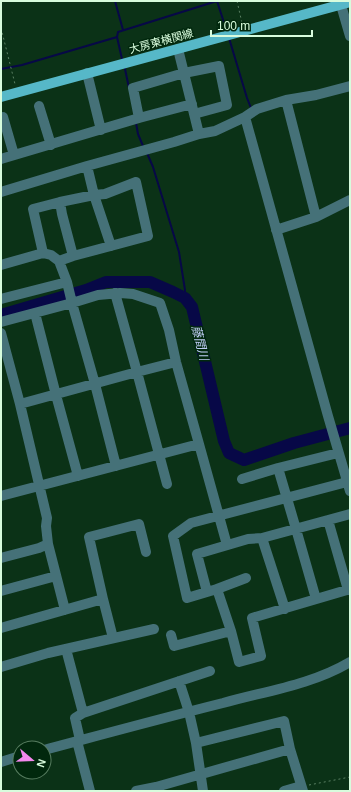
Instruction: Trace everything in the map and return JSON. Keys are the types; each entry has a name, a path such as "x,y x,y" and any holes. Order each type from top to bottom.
{"main road":[{"name":"大房東横関線","path":"1,97 345,4"}],"street":[{"path":"345,4 350,36"},
{"path":"178,49 199,134"},
{"path":"139,118 133,88 184,73 219,66 227,104 194,114"},
{"path":"88,73 101,130"},
{"path":"1,192 199,134 215,131 245,117 257,109 287,103 350,86"},
{"path":"287,103 316,217"},
{"path":"1,159 139,118 192,104"},
{"path":"39,106 51,144"},
{"path":"1,118 4,117 14,155"},
{"path":"245,117 348,486 287,498 191,523 173,536 187,598 246,578"},
{"path":"87,166 94,195 111,246"},
{"path":"43,253 33,209 60,202 105,194 136,182 148,236 59,261"},
{"path":"276,230 316,217 350,200"},
{"path":"60,202 73,256"},
{"path":"1,265 43,253 51,255 59,261 95,384 116,466"},
{"path":"1,298 66,282"},
{"path":"116,293 158,455 167,484"},
{"path":"1,322 98,295 116,293 133,294 160,303 169,330 176,362 227,545"},
{"path":"34,313 78,476"},
{"path":"1,333 40,486 47,518 46,526 48,544 65,610"},
{"path":"20,404 176,362"},
{"path":"1,496 199,444"},
{"path":"242,479 337,450"},
{"path":"278,468 316,599"},
{"path":"207,592 197,554 248,539 262,538 350,514"},
{"path":"217,589 231,631 239,662 261,656 252,618 349,589 328,520"},
{"path":"113,638 89,537 140,524 146,552"},
{"path":"262,538 284,609"},
{"path":"1,558 39,548 48,544"},
{"path":"1,591 56,576"},
{"path":"1,628 103,599"},
{"path":"1,667 48,653 154,629"},
{"path":"171,635 174,646 231,631"},
{"path":"66,649 83,713"},
{"path":"52,748 306,682 342,667 350,662"},
{"path":"90,791 78,741 75,718 83,713 210,671"},
{"path":"179,681 189,712 196,743 203,791"},
{"path":"196,743 284,721 290,749 302,789 284,791"},
{"path":"136,791 156,787 290,749"},
{"path":"1,762 12,759"}],"path":[{"path":"236,1 244,31"},
{"path":"1,28 17,93"},
{"path":"302,789 350,777"}],"waterway":[{"path":"115,1 123,30"},
{"path":"217,1 227,32"},
{"path":"1,69 22,65 117,37 118,32 217,1"},
{"path":"117,37 122,59"},
{"path":"229,38 251,108"},
{"path":"125,69 129,88"},
{"path":"136,123 138,134 143,146"},
{"path":"147,153 153,167 179,252 185,298"},
{"name":"藤間川","path":"1,315 86,290 106,282 150,282 185,298 192,307 224,441 229,453 244,460 294,443 350,428"}]}
